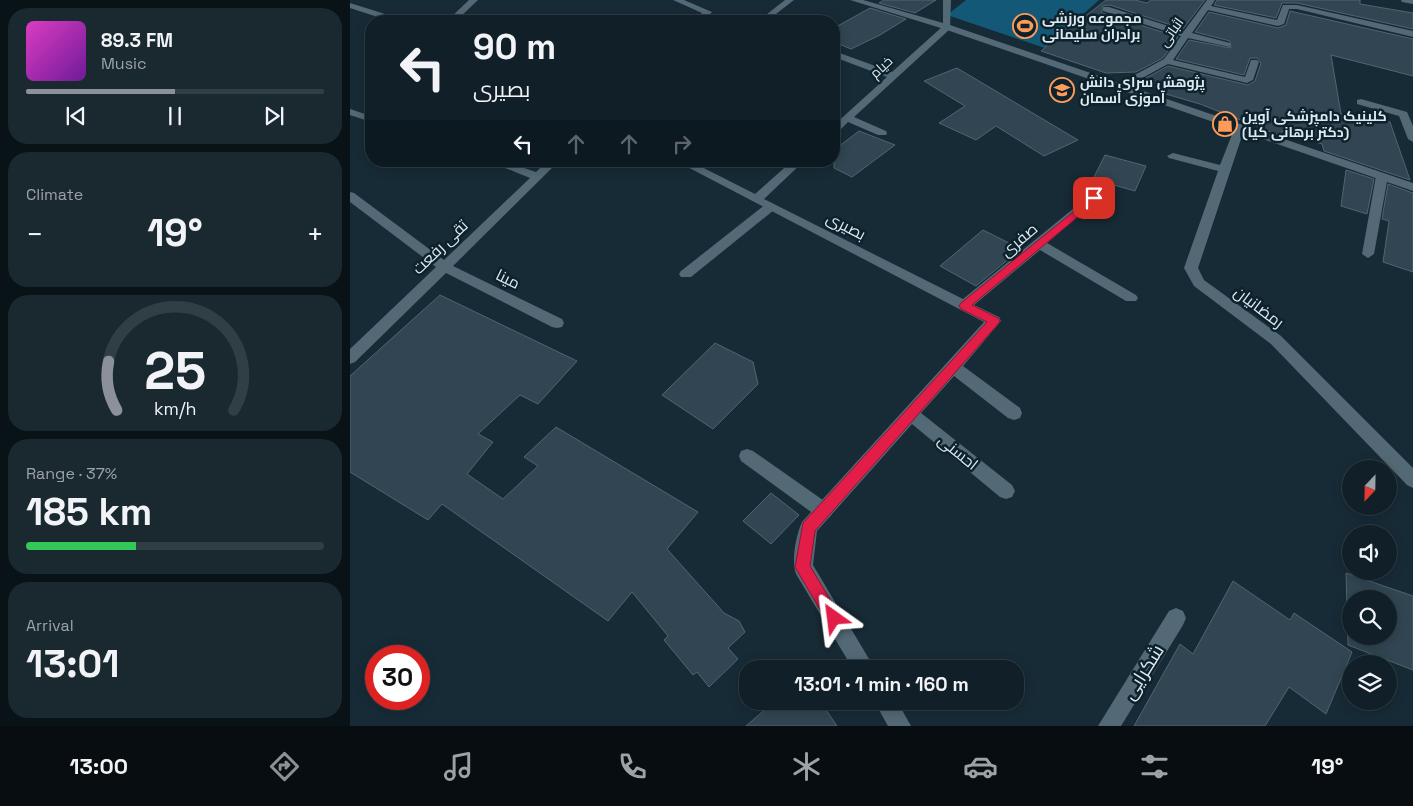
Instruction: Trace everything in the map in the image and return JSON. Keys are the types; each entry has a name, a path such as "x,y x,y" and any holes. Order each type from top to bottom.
{"street":[{"path":"458,15 474,0"},
{"path":"678,0 708,12 705,15"},
{"path":"770,15 790,0"},
{"path":"854,0 947,27 1413,187"},
{"path":"947,0 947,27"},
{"path":"1405,0 1413,2"},
{"path":"1209,3 1278,23 1281,22 1286,7 1297,7 1413,34"},
{"name":"اثباتی","path":"1121,86 1167,61 1209,3"},
{"path":"350,5 380,15"},
{"path":"1106,9 1227,45"},
{"name":"خیام","path":"840,124 947,27"},
{"path":"840,56 894,76"},
{"path":"1167,61 1242,80 1250,78 1254,62"},
{"path":"1360,102 1404,114 1413,139"},
{"path":"350,112 365,117"},
{"path":"847,118 882,133"},
{"name":"رمضانیان","path":"1240,127 1223,169 1191,268 1199,282 1276,340 1413,480"},
{"path":"1173,156 1223,169"},
{"path":"511,167 538,176"},
{"name":"تقی رفعت","path":"350,358 548,167"},
{"name":"بصیری","path":"693,167 994,321 952,366"},
{"path":"756,200 792,167"},
{"path":"1368,254 1382,176"},
{"name":"مینا","path":"350,196 444,267 557,323"},
{"name":"صفری","path":"964,306 1094,198"},
{"path":"686,274 770,207"},
{"path":"1039,244 1131,298"},
{"path":"859,660 802,567 808,528 952,366 1014,413"},
{"name":"احسنی","path":"910,413 1006,491"},
{"path":"747,456 824,510"},
{"name":"شکرایی","path":"1109,726 1176,618"},
{"path":"890,710 900,726"}],"shaded area":[{"name":"مجموعه ورزشی برادران سلیمانی","path":"966,0 1099,0 1045,48 947,15"}],"building":[{"path":"884,0 936,0 915,13 879,3"},
{"path":"1106,0 1135,0 1147,3 1151,0 1205,0 1183,29 1110,5 1102,6 1102,13 1178,37 1163,58 1136,72 1106,73 1041,51 1079,17 1083,18"},
{"path":"1217,0 1360,0 1360,4 1413,13 1413,29 1297,3 1282,3 1276,18 1214,5"},
{"path":"870,8 906,19 880,35 851,49 840,44 840,25"},
{"path":"1290,11 1413,39 1413,76 1331,55 1341,114 1390,122 1410,180 1324,151 1322,144 1282,131 1281,136 1200,104 1159,92 1146,78 1168,66 1248,85 1255,81 1261,63 1257,58 1250,58 1244,75 1176,59 1189,40 1231,48 1230,41 1195,32 1209,12 1278,28 1286,25"},
{"path":"957,68 1078,140 1044,156 996,126 976,140 939,123 965,106 924,81"},
{"path":"859,131 895,145 852,177 834,168 840,167 840,145"},
{"path":"1105,155 1146,166 1135,191 1093,179"},
{"path":"1346,170 1374,179 1367,214 1341,206"},
{"path":"1388,184 1413,193 1413,272 1383,262 1389,221 1382,219"},
{"path":"983,230 1021,249 976,286 940,266"},
{"path":"440,295 577,361 538,404 520,395 478,434 493,442 467,474 503,499 538,466 524,457 556,427 698,512 667,549 724,613 739,621 745,632 728,648 738,659 709,687 697,672 693,675 664,640 668,636 632,592 608,621 442,504 428,520 350,472 350,376"},
{"path":"715,343 753,362 758,384 713,429 662,395"},
{"path":"771,493 799,515 771,544 743,521"},
{"path":"1346,580 1366,580 1396,590 1346,590"},
{"path":"1233,581 1290,620 1294,613 1352,652 1351,655 1342,655 1342,676 1326,714 1289,687 1265,726 1134,726 1180,644 1193,654"},
{"path":"1397,591 1413,596 1413,670 1397,664 1397,655 1374,655 1348,645 1397,645"},
{"path":"765,710 826,710 837,726 746,726"}],"place":[{"name":"مجموعه ورزشی برادران سلیمانی","path":"1025,26"},
{"name":"پژوهش سرای دانش آموزی آسمان","path":"1062,90"},
{"name":"کلینیک دامپزشکی آوین (دکتر برهانی کیا)","path":"1225,124"}],"route":[{"path":"834,618 802,567 808,528 994,321 964,306 1094,198"}]}
